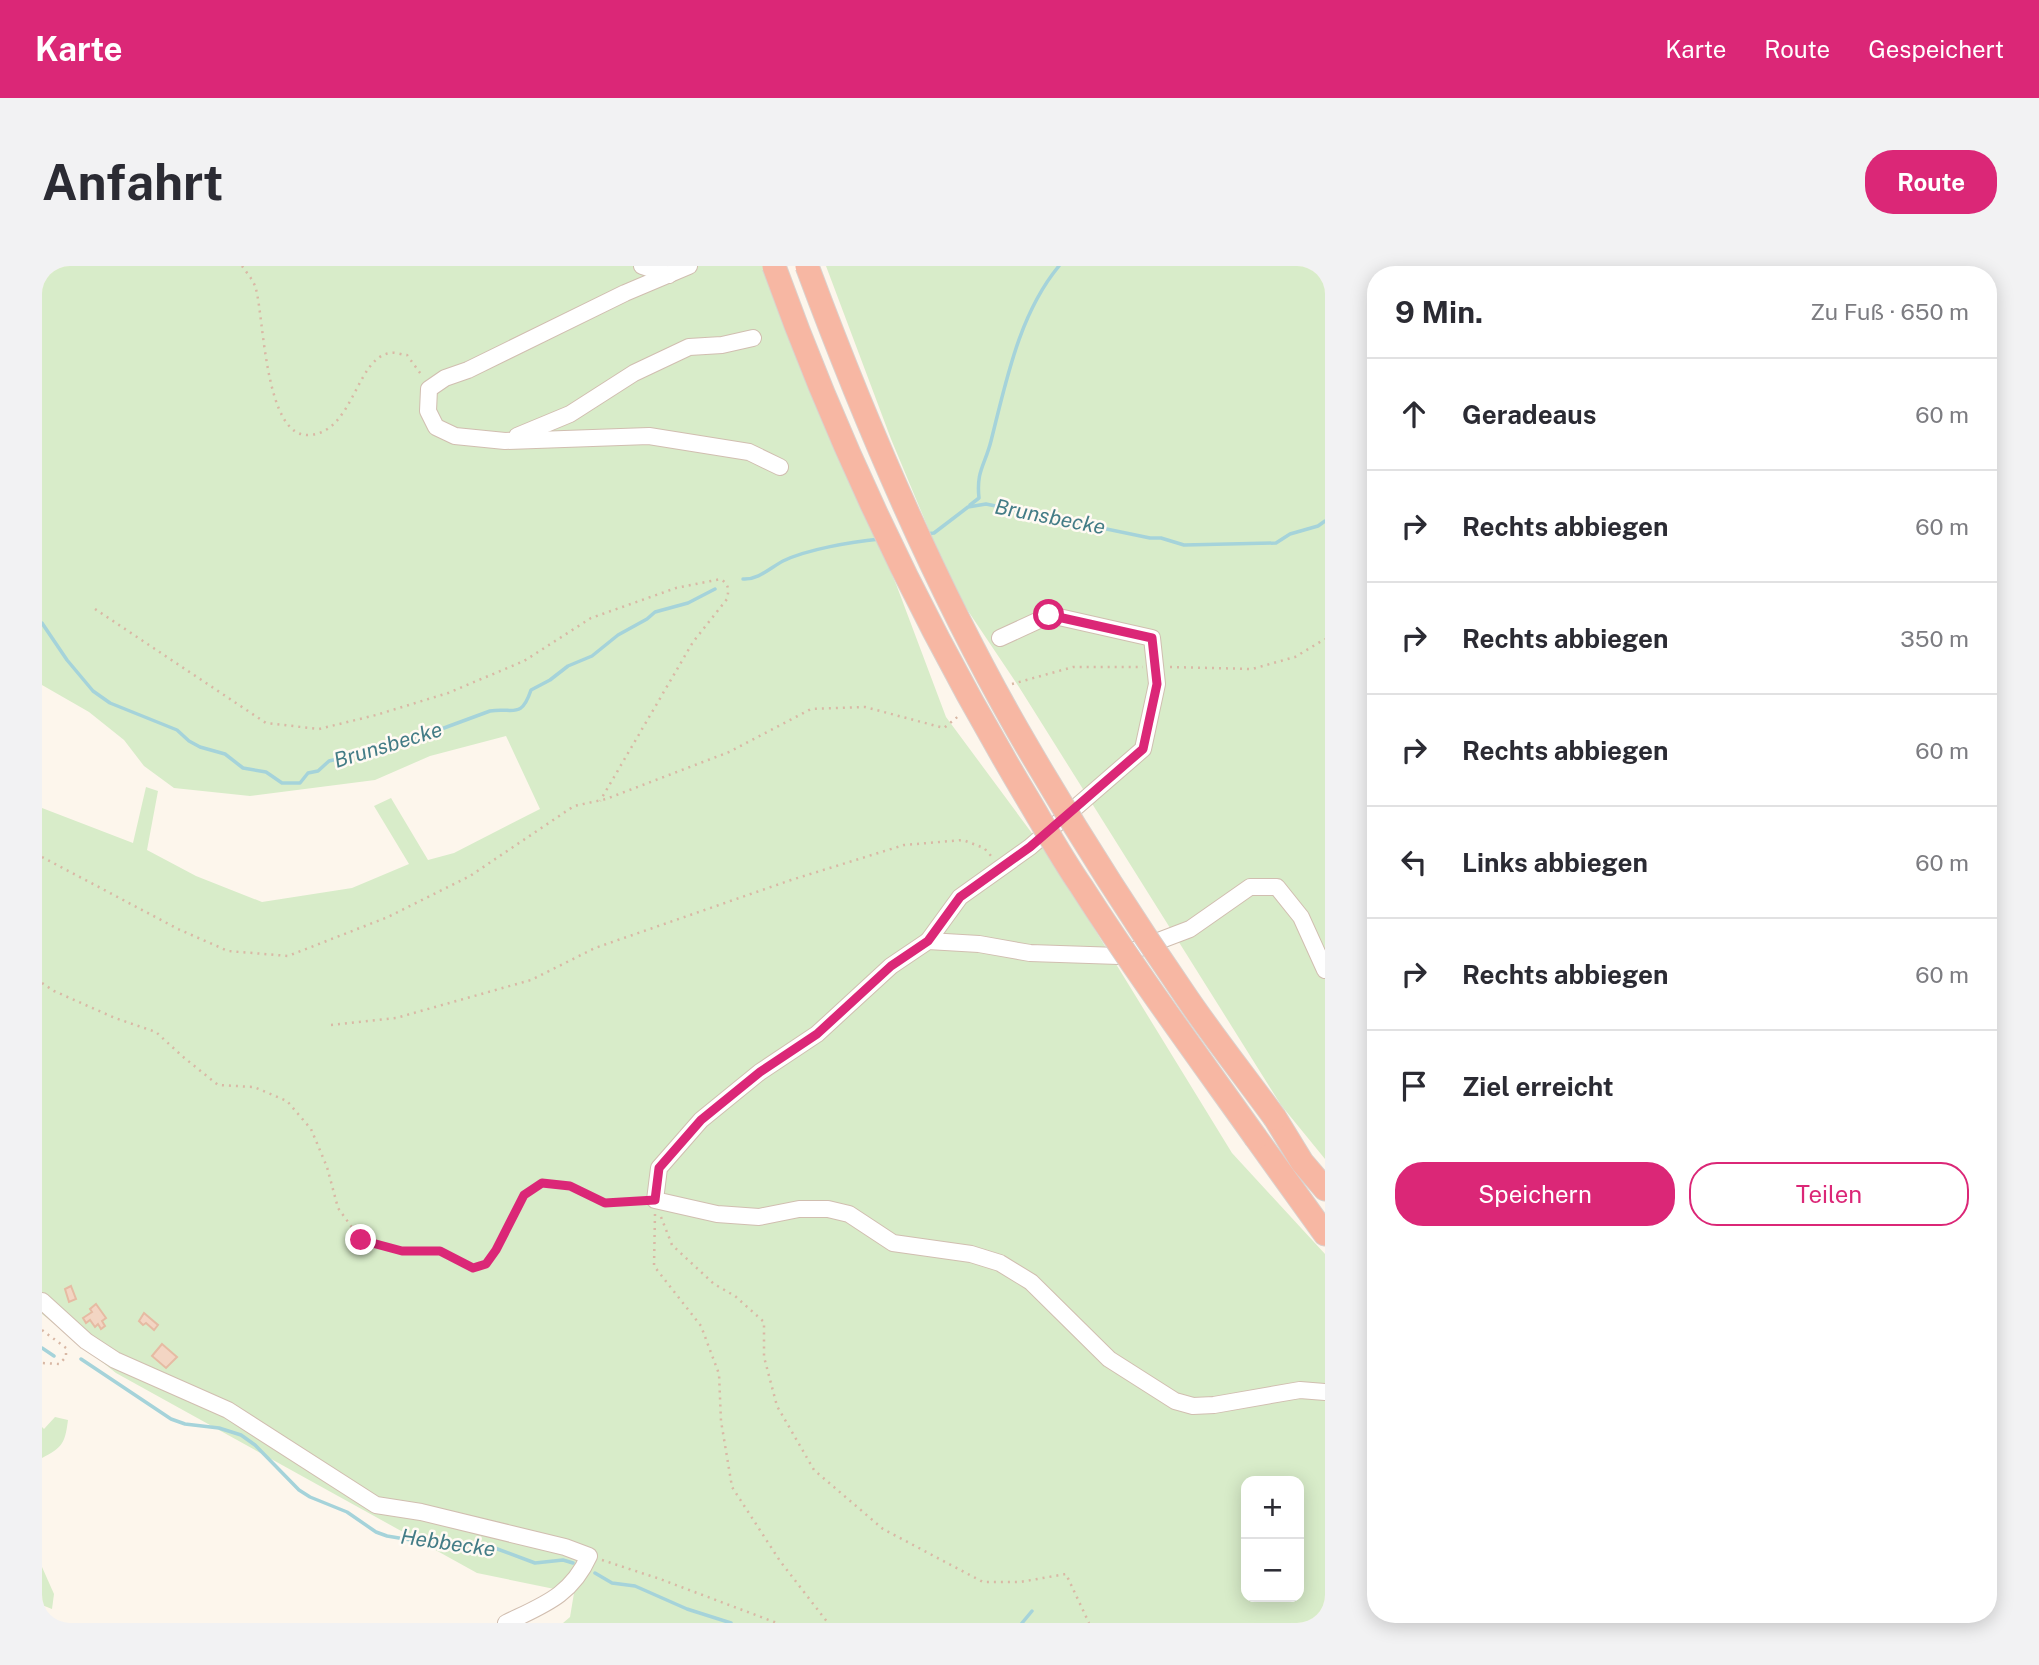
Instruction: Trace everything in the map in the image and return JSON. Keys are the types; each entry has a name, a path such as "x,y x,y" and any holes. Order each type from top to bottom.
{"highway":[{"path":"774,266 816,378 853,461 933,631 989,733 1079,884 1153,994 1325,1234"},
{"path":"807,266 845,368 891,475 957,617 1016,728 1091,853 1187,999 1275,1118 1302,1162 1325,1189"}],"street":[{"path":"642,266 669,275"},
{"path":"689,266 468,370 445,378 429,389 428,411 436,426 455,436 505,441 649,436 748,452 780,467"},
{"path":"505,441 570,414 634,373 689,347 722,345 753,338"},
{"path":"1000,638 1049,615 1152,638 1157,684 1143,749 1030,847 960,897 928,941 891,966 817,1034 760,1072 701,1120 659,1168 655,1200 716,1214 759,1216 799,1209 828,1209 849,1214 892,1243 971,1254 1000,1263 1031,1282 1109,1359 1175,1401 1193,1406 1214,1405 1290,1391 1325,1392"},
{"path":"928,941 979,944 1030,953 1119,956 1190,929 1250,887 1277,887 1301,917 1325,970"},
{"path":"42,1301 86,1341 115,1360 228,1410 376,1505 447,1518 565,1547 589,1556 583,1569 558,1597 506,1623"}],"path":[{"path":"243,266 256,287 277,408 292,428 304,436 321,434 338,422 376,359 390,352 407,355 419,369 429,389"},
{"path":"95,609 266,723 319,729 449,693 523,662 591,618 676,588 721,579 729,590 727,598 693,642 600,801"},
{"path":"1008,686 1073,667 1252,669 1295,657 1325,639"},
{"path":"42,857 178,929 228,951 288,956 388,916 470,876 574,806 600,801 729,752 811,709 865,707 944,728 962,713"},
{"path":"331,1025 396,1018 531,980 607,943 791,880 904,845 962,840 984,848 1002,867"},
{"path":"42,983 115,1018 156,1032 218,1085 254,1087 287,1101 311,1129 327,1167 338,1208 361,1240 402,1251 440,1251 473,1268 486,1264 524,1195 542,1183 570,1186 605,1203 655,1200"},
{"path":"655,1200 654,1266 702,1326 719,1374 721,1421 732,1487 794,1581 828,1623"},
{"path":"655,1200 672,1245 714,1284 735,1296 764,1322 764,1357 777,1406 814,1471 883,1529 983,1582 1020,1582 1066,1574 1088,1623"},
{"path":"42,1330 66,1348 66,1357 59,1364 42,1363"},
{"path":"589,1556 649,1575 777,1623"}],"green space":[{"path":"42,266 764,266 818,405 896,584 946,717 1054,863 1232,1153 1325,1254 1325,1623 563,1623 570,1617 574,1593 477,1573 116,1373 42,1314 42,808 133,843 146,787 158,791 147,850 196,876 262,902 352,888 409,864 374,806 391,798 428,860 454,853 540,809 506,736 430,756 375,780 250,796 174,788 144,766 124,740 89,712 42,685"},
{"path":"826,266 1325,266 1325,1159 1281,1105 1019,687 954,590 891,439"},
{"path":"55,1417 68,1420 66,1434 59,1447 42,1458 42,1427 44,1429"},
{"path":"42,1567 54,1594 52,1609 42,1605"}],"building":[{"path":"71,1286 76,1299 69,1302 65,1289"},
{"path":"96,1304 106,1318 102,1321 105,1326 101,1329 98,1324 95,1327 90,1320 86,1323 83,1318 92,1312 90,1309"},
{"path":"144,1313 158,1325 154,1330 139,1321"},
{"path":"162,1344 177,1357 166,1368 152,1356"}],"waterway":[{"path":"970,505 979,498 980,474 1024,327 1045,285 1059,266"},
{"name":"Brunsbecke","path":"926,534 934,533 968,507 986,504 1161,538 1184,545 1276,543 1290,534 1318,526 1325,521"},
{"name":"Brunsbecke","path":"743,579 759,576 783,561 805,553 880,539"},
{"name":"Brunsbecke","path":"42,623 67,660 93,691 110,703 177,730 189,741 225,754 243,768 266,772 282,783 300,783 308,773 318,771 329,761 406,742 490,711 520,709 531,690 568,666 592,656 618,635 655,612 688,603 715,589"},
{"name":"Hebbecke","path":"42,1348 54,1356"},
{"name":"Hebbecke","path":"81,1359 171,1419 241,1435 255,1445 299,1490 347,1512 376,1532 441,1545 492,1547 535,1563 563,1560 573,1563"},
{"name":"Hebbecke","path":"595,1573 612,1583 635,1586 687,1609 731,1623"},
{"path":"1022,1623 1032,1611"}],"route":[{"path":"361,1240 402,1251 440,1251 473,1268 486,1264 524,1195 542,1183 570,1186 605,1203 655,1200 659,1168 701,1120 760,1072 817,1034 891,966 928,941 960,897 1030,847 1143,749 1157,684 1152,638 1049,615"}]}
